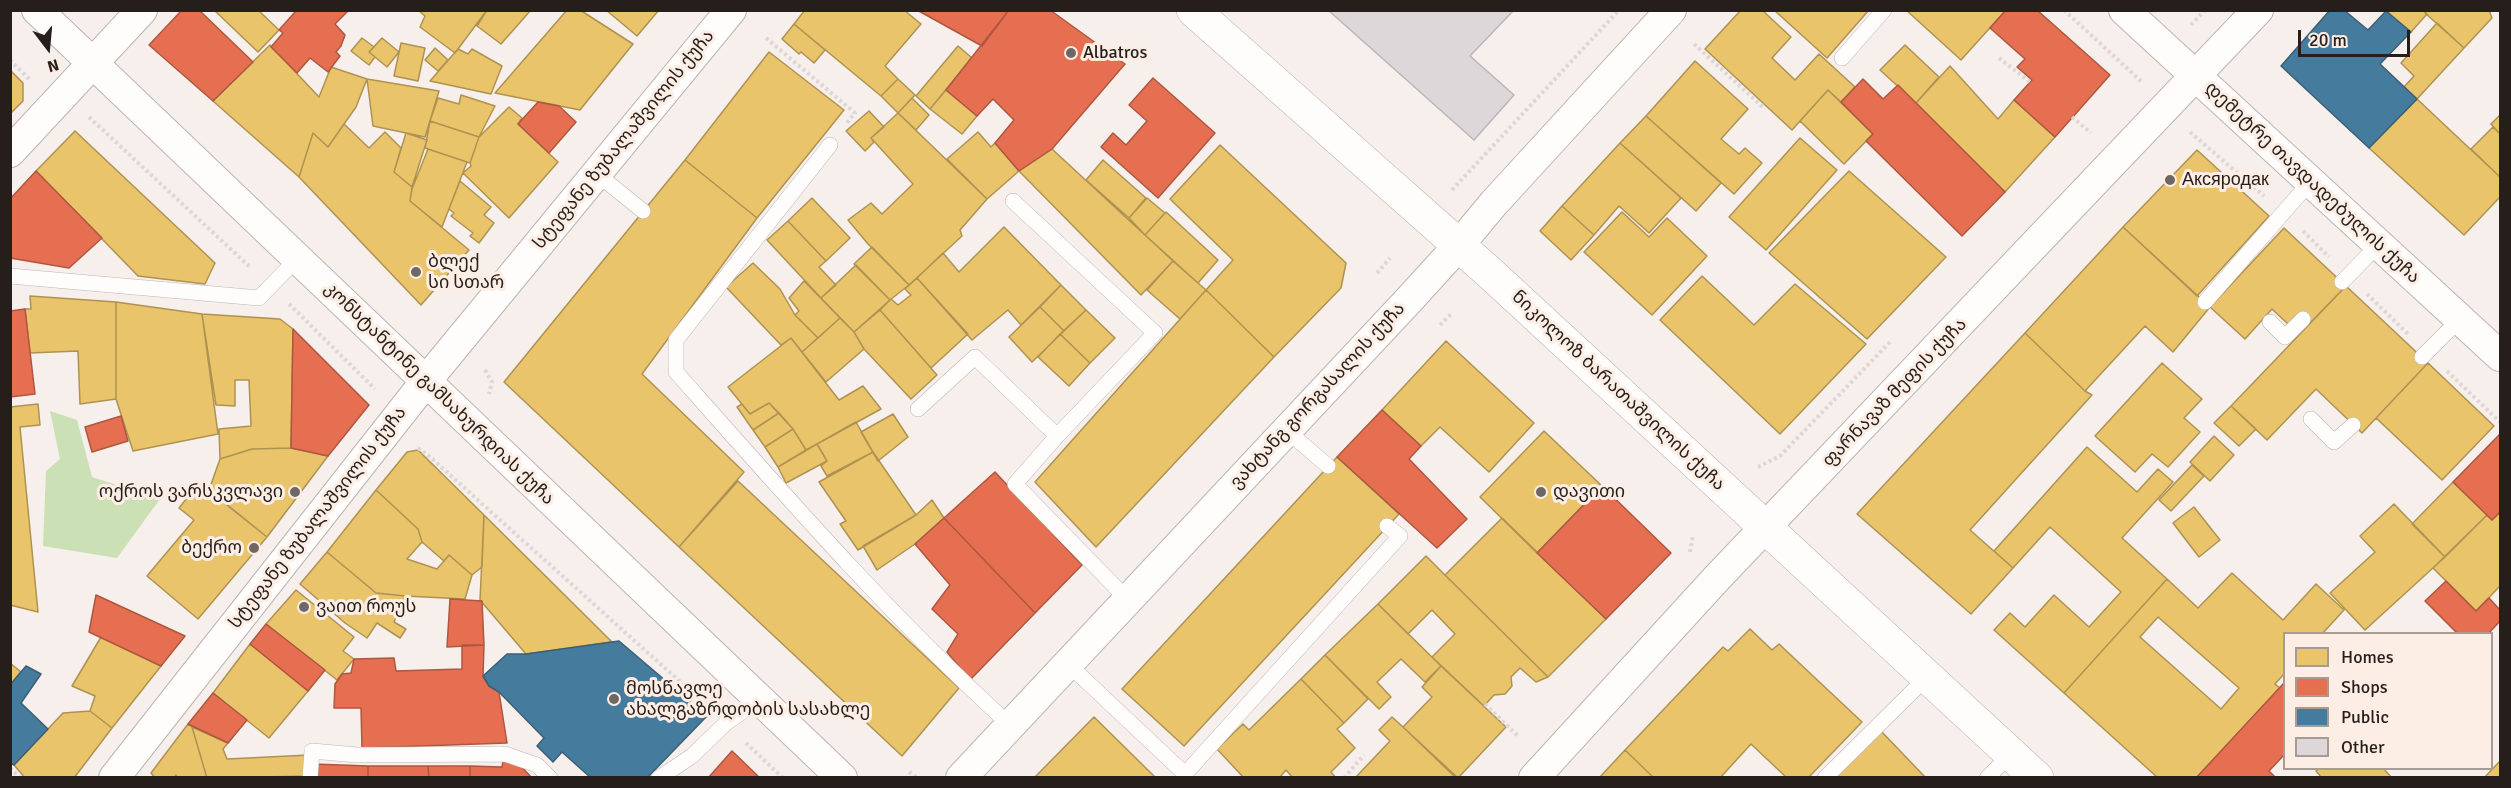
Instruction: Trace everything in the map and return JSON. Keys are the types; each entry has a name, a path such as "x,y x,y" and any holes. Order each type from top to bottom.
{"street":[{"name":"კონსტანტინე გამსახურდიას ქუჩა","path":"37,10 842,777"},
{"path":"10,152 142,10"},
{"name":"სტეფანე ზუბალაშვილის ქუჩა","path":"114,777 426,381 731,10"},
{"name":"ნიკოლოზ ბარათაშვილის ქუჩა","path":"1193,10 1459,245 2037,777"},
{"name":"ვახტანგ გორგასალის ქუჩა","path":"961,777 1459,245 1494,203 1671,10"},
{"name":"დემეტრე თავდადებულის ქუჩა","path":"2124,10 2500,356"},
{"name":"ფარნავაზ მეფის ქუჩა","path":"1534,777 1766,527 2197,77 2258,10"}],"lane":[{"path":"1842,58 1884,10"},
{"path":"830,145 722,274 676,340 676,372 792,503 964,683 1010,725"},
{"path":"597,174 643,211"},
{"path":"2205,302 2311,181"},
{"path":"1013,201 1155,333 1057,436 1015,484 1128,600"},
{"path":"2342,282 2379,244"},
{"path":"10,276 259,298 297,259"},
{"path":"2270,322 2285,337 2304,319"},
{"path":"2422,357 2460,319"},
{"path":"918,409 975,357 1057,436"},
{"path":"2311,419 2334,442 2354,425"},
{"path":"1286,430 1328,466"},
{"path":"1068,664 1185,774 1400,536 1387,526"},
{"path":"1825,777 1928,676"},
{"path":"659,777 692,756 726,723 760,699"},
{"path":"310,777 312,751 357,755 505,754 537,765 550,777"},
{"path":"1987,777 2011,754"}],"path":[{"path":"1449,194 1619,10"},
{"path":"2064,10 2146,86"},
{"path":"766,38 855,113 830,145"},
{"path":"1694,44 1765,109"},
{"path":"1999,58 2030,82"},
{"path":"86,114 374,386 375,396"},
{"path":"2072,117 2091,133"},
{"path":"1377,273 1390,258"},
{"path":"1440,325 1452,313"},
{"path":"485,370 492,382 489,397"},
{"path":"415,446 726,723 783,777"},
{"path":"430,457 435,451"},
{"path":"1690,552 1693,535"},
{"path":"1485,704 1519,736"},
{"path":"1344,777 1364,755"},
{"path":"10,768 20,777"},
{"path":"909,772 916,777"}],"green space":[{"path":"50,411 77,420 92,477 160,499 117,558 43,546 46,471 60,459"}],"building: Homes":[{"path":"214,10 258,10 279,30 258,52"},
{"path":"418,10 487,10 455,53 420,27 425,16"},
{"path":"487,10 531,10 501,44 477,26"},
{"path":"567,10 580,10 633,44 580,110 495,93"},
{"path":"606,10 659,10 637,36"},
{"path":"805,10 904,10 921,24 885,66 898,79 881,96 794,24"},
{"path":"1741,10 1762,10 1791,37 1772,58 1795,80 1819,54 1855,87 1841,102 1828,90 1792,130 1705,49"},
{"path":"1774,10 1869,10 1827,58"},
{"path":"1906,10 2006,10 1961,60"},
{"path":"2385,10 2423,10 2427,14 2411,32"},
{"path":"2427,10 2489,10 2492,18 2464,48 2425,13"},
{"path":"2437,23 2464,48 2417,99 2404,87 2414,76 2401,63"},
{"path":"794,24 825,50 814,63 782,39"},
{"path":"362,38 374,47 369,52 375,57 369,65 351,51"},
{"path":"382,38 399,52 387,67 369,52"},
{"path":"401,43 425,48 418,81 394,76"},
{"path":"270,45 319,97 331,67 367,79 356,107 328,147 313,133 299,177 213,101"},
{"path":"1905,45 1939,77 1916,103 1880,70"},
{"path":"958,46 972,58 930,109 916,96"},
{"path":"435,48 448,60 438,71 425,60"},
{"path":"458,49 468,54 472,49 502,66 491,94 430,81"},
{"path":"769,52 844,110 757,218 685,160"},
{"path":"1695,61 1748,109 1721,139 1739,154 1745,148 1762,163 1734,194 1646,116"},
{"path":"1950,66 1998,119 2014,100 2055,137 2005,192 1916,103"},
{"path":"10,70 23,83 23,101 10,114"},
{"path":"367,79 439,91 425,137 373,126"},
{"path":"898,79 915,95 898,113 881,96"},
{"path":"946,90 977,116 962,134 930,109"},
{"path":"1828,90 1873,134 1844,164 1800,121"},
{"path":"461,95 495,106 479,137 430,121 438,98 459,104"},
{"path":"912,98 929,115 916,130 898,113"},
{"path":"2417,99 2500,177 2500,197 2464,235 2369,148"},
{"path":"509,107 522,118 518,124 558,162 509,218 463,173 471,166 479,137"},
{"path":"869,111 884,127 871,138 874,142 865,151 846,131"},
{"path":"898,113 987,199 960,230 962,236 909,285 868,244 848,220 871,203 882,214 913,184 871,138"},
{"path":"2500,115 2500,134 2491,124"},
{"path":"1646,116 1721,183 1696,211 1620,143"},
{"path":"430,121 479,137 470,163 425,148"},
{"path":"344,124 369,148 385,132 401,148 394,172 412,187 410,201 469,250 421,305 299,177 313,133 328,147"},
{"path":"2493,127 2500,134 2500,177 2471,149"},
{"path":"75,131 215,263 205,284 138,276 36,171"},
{"path":"978,132 991,147 995,143 1019,171 987,199 947,159"},
{"path":"406,133 427,140 412,187 394,172"},
{"path":"1800,138 1837,170 1766,250 1729,217"},
{"path":"1620,143 1681,198 1649,233 1619,206 1594,235 1562,206"},
{"path":"1220,145 1346,263 1341,288 1274,357 1206,290 1233,260 1170,199"},
{"path":"428,149 467,162 442,227 410,201 412,189"},
{"path":"1052,149 1173,261 1141,295 1019,171"},
{"path":"2197,150 2269,216 2197,296 2123,227"},
{"path":"685,160 757,218 642,374 744,472 679,547 504,382"},
{"path":"1103,160 1146,198 1129,218 1086,180"},
{"path":"1849,171 1946,257 1867,339 1769,253"},
{"path":"460,181 491,207 484,215 494,223 479,243 470,236 473,233 451,216 454,213 449,209"},
{"path":"812,198 850,238 826,261 788,221"},
{"path":"1147,198 1165,213 1145,235 1129,218"},
{"path":"1562,206 1594,235 1571,260 1540,231"},
{"path":"1166,212 1218,260 1198,283 1145,235"},
{"path":"1622,212 1649,237 1667,218 1707,256 1652,315 1584,252"},
{"path":"788,221 826,261 819,267 836,285 821,298 767,240"},
{"path":"1004,227 1061,285 1021,325 1008,310 972,340 917,278 943,253 959,272"},
{"path":"2123,227 2210,307 2173,352 2145,326 2085,391 2025,333"},
{"path":"2284,228 2346,286 2309,324 2298,314 2288,324 2272,309 2245,339 2210,307"},
{"path":"872,247 909,285 890,300 854,264"},
{"path":"1173,261 1206,290 1180,319 1147,290"},
{"path":"753,263 780,289 795,315 818,338 802,352 791,338 781,345 726,287"},
{"path":"856,265 890,300 854,332 821,298"},
{"path":"1702,276 1754,325 1795,284 1866,344 1780,434 1660,320"},
{"path":"917,278 968,334 931,368 880,310 891,299 898,305 911,295 905,289"},
{"path":"804,281 840,318 818,338 795,315 799,311 789,298"},
{"path":"1061,285 1086,310 1064,331 1040,307"},
{"path":"2346,286 2428,363 2362,433 2316,389 2267,440 2231,406"},
{"path":"1206,290 1274,357 1096,547 1035,482"},
{"path":"30,296 116,302 116,399 80,404 78,351 30,353 25,309 31,309"},
{"path":"116,302 202,314 218,434 133,451 116,399"},
{"path":"1040,307 1064,331 1032,362 1009,337"},
{"path":"880,310 937,375 911,399 864,349 854,332"},
{"path":"1086,310 1115,338 1090,363 1060,334"},
{"path":"202,314 280,319 293,329 291,448 252,449 220,459 219,429 251,426 249,380 235,380 235,406 216,405"},
{"path":"840,318 854,332 864,349 826,382 802,352"},
{"path":"2025,333 2085,391 2092,395 1970,530 2013,568 1971,614 1857,514"},
{"path":"1060,334 1090,363 1069,386 1038,357"},
{"path":"791,338 839,400 863,386 881,409 806,450 793,429 769,403 750,414 728,387"},
{"path":"1446,341 1534,423 1489,472 1440,427 1421,446 1382,410"},
{"path":"2162,363 2202,399 2184,418 2200,432 2168,467 2152,454 2135,472 2095,436"},
{"path":"2428,363 2494,426 2442,480 2376,418"},
{"path":"769,403 779,413 753,430 737,407 742,404 750,414"},
{"path":"38,404 40,425 20,427 38,612 10,605 10,407"},
{"path":"2231,406 2256,429 2239,446 2214,423"},
{"path":"779,413 793,429 765,447 753,430"},
{"path":"893,414 908,437 878,461 861,432"},
{"path":"856,422 873,452 827,476 821,466 827,461 817,444"},
{"path":"793,429 806,450 778,467 765,447"},
{"name":"დავითი","path":"1544,431 1602,486 1537,553 1480,497"},
{"path":"2214,436 2234,455 2210,481 2190,462"},
{"path":"817,444 827,461 786,483 778,467"},
{"path":"2087,447 2137,492 2158,469 2173,482 2122,538 2167,579 2064,693 1994,630 2010,613 2025,627 2054,595 2089,627 2121,592 2050,527 2013,568 1994,551"},
{"path":"291,448 328,456 267,537 209,490 220,459 252,449"},
{"path":"418,450 484,515 482,567 472,575 449,555 444,561 422,542 418,529 376,490 407,452"},
{"path":"873,452 916,515 858,550 840,524 846,521 819,482"},
{"path":"1337,457 1399,514 1184,746 1122,689"},
{"path":"2192,465 2204,476 2171,511 2159,500"},
{"path":"738,481 959,688 902,756 679,547"},
{"path":"2453,482 2487,515 2445,557 2412,524"},
{"path":"199,483 267,537 198,619 147,576 194,520 179,508"},
{"path":"376,490 418,529 422,542 407,559 437,569 449,555 472,575 465,599 376,593 327,552"},
{"path":"932,500 944,518 915,544 877,570 863,546 916,515"},
{"path":"2394,504 2445,557 2365,630 2330,593 2375,552 2360,536"},
{"path":"2194,507 2220,540 2199,557 2173,523"},
{"path":"2500,512 2500,586 2476,611 2433,568 2487,515 2492,520"},
{"path":"484,515 612,642 526,654 480,600"},
{"path":"1502,518 1606,619 1548,677 1445,575"},
{"path":"327,552 376,593 405,596 394,622 406,629 400,638 377,623 367,638 345,623 300,584"},
{"path":"1426,556 1548,677 1536,682 1520,668 1511,677 1512,686 1505,694 1494,695 1484,706 1432,657 1455,634 1432,610 1408,634 1378,604"},
{"path":"2232,573 2283,620 2316,584 2344,610 2324,632 2283,632 2283,675 2275,684 2280,688 2196,778 2158,778 2064,693 2167,579 2198,608","holes":["2158,617 2239,688 2221,709 2140,637"]},
{"path":"296,590 354,637 343,651 354,659 337,680 266,624"},
{"path":"1378,604 1441,666 1425,682 1401,659 1377,682 1391,697 1379,709 1325,655"},
{"path":"1750,629 1772,650 1779,644 1862,722 1808,778 1787,778 1751,744 1720,778 1654,778 1625,750 1723,647 1728,651"},
{"path":"101,637 161,666 112,728 90,711 95,696 72,686"},
{"path":"250,644 308,691 269,738 213,693"},
{"path":"1325,655 1368,699 1344,723 1301,679"},
{"path":"10,663 21,672 10,685"},
{"path":"1441,666 1506,727 1458,778 1403,727 1432,697 1422,687"},
{"path":"1301,679 1344,723 1337,729 1355,748 1331,772 1336,778 1293,778 1286,770 1279,778 1244,778 1217,749 1243,724 1249,730"},
{"path":"90,711 112,728 74,778 25,778 14,765 63,713"},
{"path":"1094,717 1156,778 1034,778"},
{"path":"1392,717 1456,778 1355,778 1390,741 1379,730"},
{"path":"188,724 192,727 207,778 177,778 176,775 174,778 155,778 151,773"},
{"path":"192,727 228,743 223,749 227,759 309,755 309,776 207,778"},
{"path":"1880,730 1926,778 1832,778"},
{"path":"1625,750 1654,778 1599,778"},
{"path":"2500,761 2500,778 2484,778 2493,770"},
{"path":"2385,770 2392,778 2322,778 2316,771"}],"building: Shops":[{"path":"182,10 199,10 253,62 213,101 149,45"},
{"path":"293,10 349,10 335,24 345,35 336,52 340,56 328,72 310,58 297,73 271,47 283,33 279,30 295,12"},
{"path":"917,10 1009,10 982,46"},
{"path":"1009,10 1050,10 1125,64 1052,149 1019,171 995,143 1014,120 993,99 977,116 946,90"},
{"path":"2006,10 2037,10 2110,75 2055,137 2014,100 2032,80 2017,67 2025,59 1990,28"},
{"path":"1153,78 1215,133 1158,198 1101,147 1113,133 1126,145 1147,121 1129,105"},
{"path":"1863,79 1883,99 1898,85 2005,192 1962,236 1866,141 1873,134 1841,102"},
{"path":"538,102 559,106 576,122 549,153 518,124"},
{"path":"36,171 102,238 69,268 10,258 10,199"},
{"path":"25,309 35,394 10,397 10,311"},
{"path":"293,329 369,405 328,456 291,448"},
{"path":"1382,410 1421,446 1409,459 1467,519 1437,548 1337,457"},
{"path":"121,416 128,441 92,452 85,427"},
{"path":"2500,434 2500,512 2492,520 2453,482"},
{"path":"995,472 1082,565 1035,613 944,518"},
{"path":"1602,486 1671,553 1606,619 1537,553"},
{"path":"944,518 1035,613 970,680 947,652 958,634 932,609 950,585 915,544"},
{"path":"2446,581 2476,611 2489,598 2500,610 2500,621 2490,632 2456,632 2425,601"},
{"path":"96,595 185,636 161,666 89,632"},
{"path":"450,599 482,601 484,645 447,647"},
{"path":"266,624 325,670 308,691 250,644"},
{"path":"462,645 484,645 483,676 489,686 499,692 507,743 362,748 361,708 334,708 335,684 342,674 351,673 354,659 394,658 396,671 462,669"},
{"path":"2283,684 2283,756 2269,771 2276,778 2196,778"},
{"path":"213,693 247,720 228,743 188,724"},
{"path":"732,751 760,778 708,778"},
{"path":"503,761 517,762 532,778 470,778 470,766 502,767"},
{"path":"313,764 368,766 368,778 313,778"},
{"path":"368,766 428,766 429,778 368,778"},
{"path":"428,766 470,766 470,778 429,778"}],"building: Public":[{"path":"2330,10 2344,10 2368,30 2386,11 2411,32 2380,64 2417,99 2369,148 2281,66"},
{"path":"619,641 707,716 647,778 591,778 562,752 553,762 537,746 544,738 499,692 489,686 483,676 507,654 526,654"},
{"path":"26,666 41,674 21,703 48,729 14,765 10,763 10,685"}],"building: Other":[{"path":"1328,10 1514,10 1470,56 1514,95 1474,140"}],"place":[{"name":"Albatros","path":"1071,53"},
{"name":"Аксяродак","path":"2170,180"},
{"name":"ბლექ სი სთარ","path":"416,272"},
{"name":"ოქროს ვარსკვლავი","path":"295,492"},
{"name":"დავითი","path":"1541,492"},
{"name":"ბექრო","path":"254,548"},
{"name":"ვაით როუს","path":"304,607"},
{"name":"მოსწავლე ახალგაზრდობის სასახლე","path":"614,699"}]}
